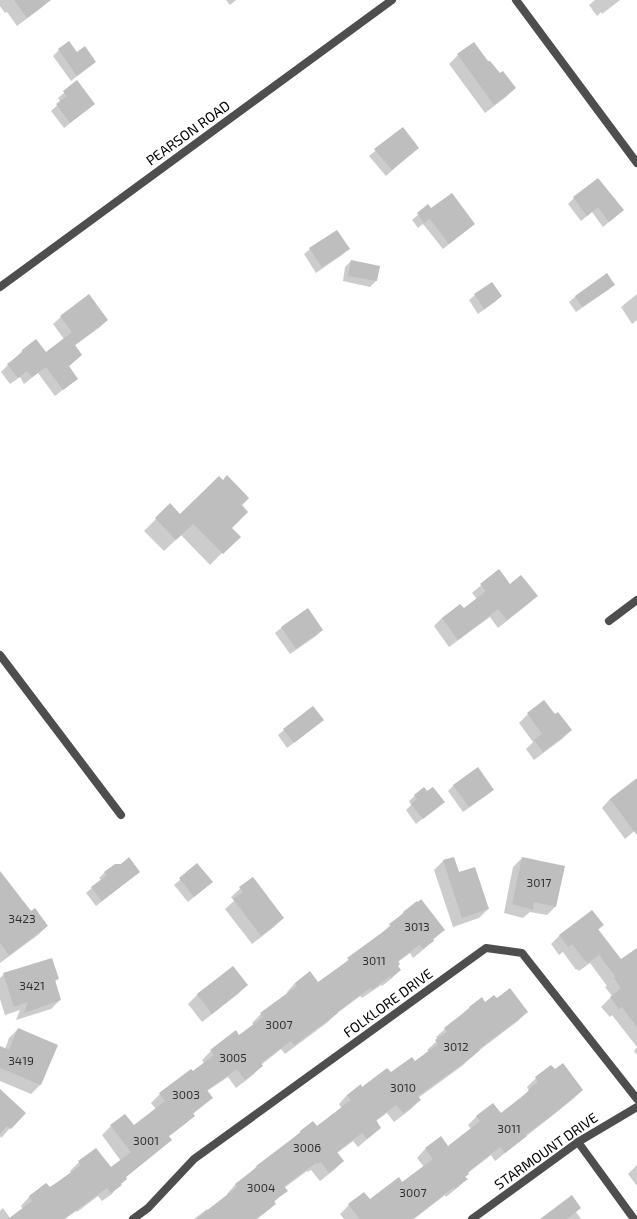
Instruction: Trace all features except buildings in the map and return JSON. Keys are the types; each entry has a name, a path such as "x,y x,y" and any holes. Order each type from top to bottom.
{"street":[{"name":"PEARSON ROAD","path":"0,287 392,0"},
{"path":"516,0 637,164"},
{"path":"609,621 637,600"},
{"path":"0,655 121,815"},
{"name":"FOLKLORE DRIVE","path":"133,1219 148,1208 194,1158 486,948 522,953 637,1099"},
{"name":"STARMOUNT DRIVE","path":"472,1219 578,1142 637,1107"},
{"path":"578,1142 634,1219"}]}
